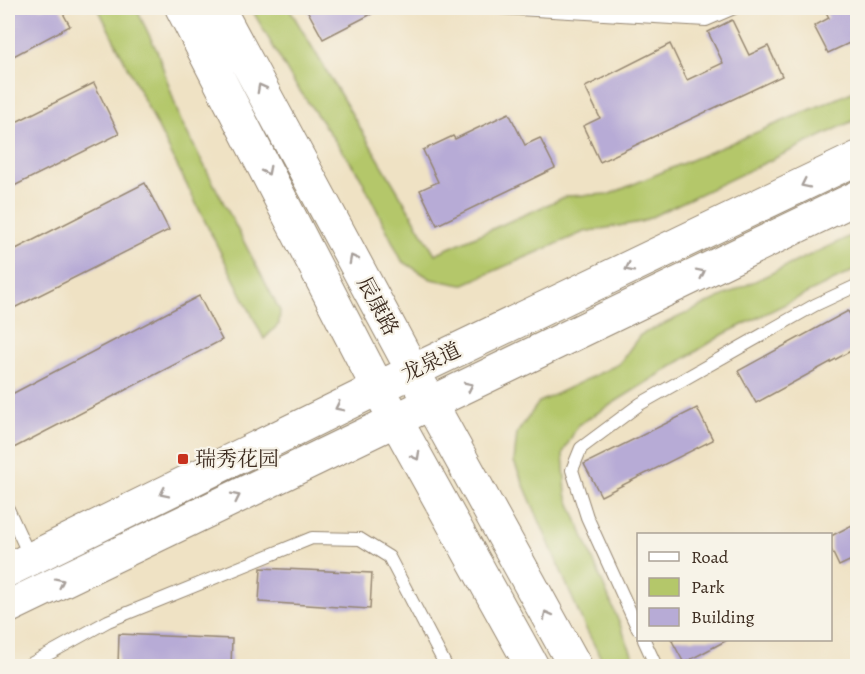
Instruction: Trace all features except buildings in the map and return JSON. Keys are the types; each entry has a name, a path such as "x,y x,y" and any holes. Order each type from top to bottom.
{"street":[{"name":"辰康路","path":"182,8 378,388 532,666"},
{"name":"辰康路","path":"219,8 431,404 575,666"},
{"name":"龙泉道","path":"19,564 413,370 858,158"},
{"name":"龙泉道","path":"8,607 858,197"}],"lane":[{"path":"500,8 706,20 734,8"},
{"path":"637,625 586,517 572,470 581,448 640,404 815,305 858,285"},
{"path":"8,509 19,564"},
{"path":"27,666 108,621 312,538 360,539 389,557 446,666"},
{"path":"645,641 656,666"}],"green space":[{"path":"98,8 136,8 158,53 180,119 280,311 279,324 264,339"},
{"path":"251,8 289,8 435,254 567,196 610,194 857,90 857,119 641,222 584,232 462,285 431,279 402,261 360,176 293,81"},
{"path":"857,233 857,269 724,334 578,425 563,453 566,494 637,666 605,666 584,625 514,462 517,433 539,402 619,364 640,335"}],"place":[{"name":"瑞秀花园","path":"183,459"}]}
